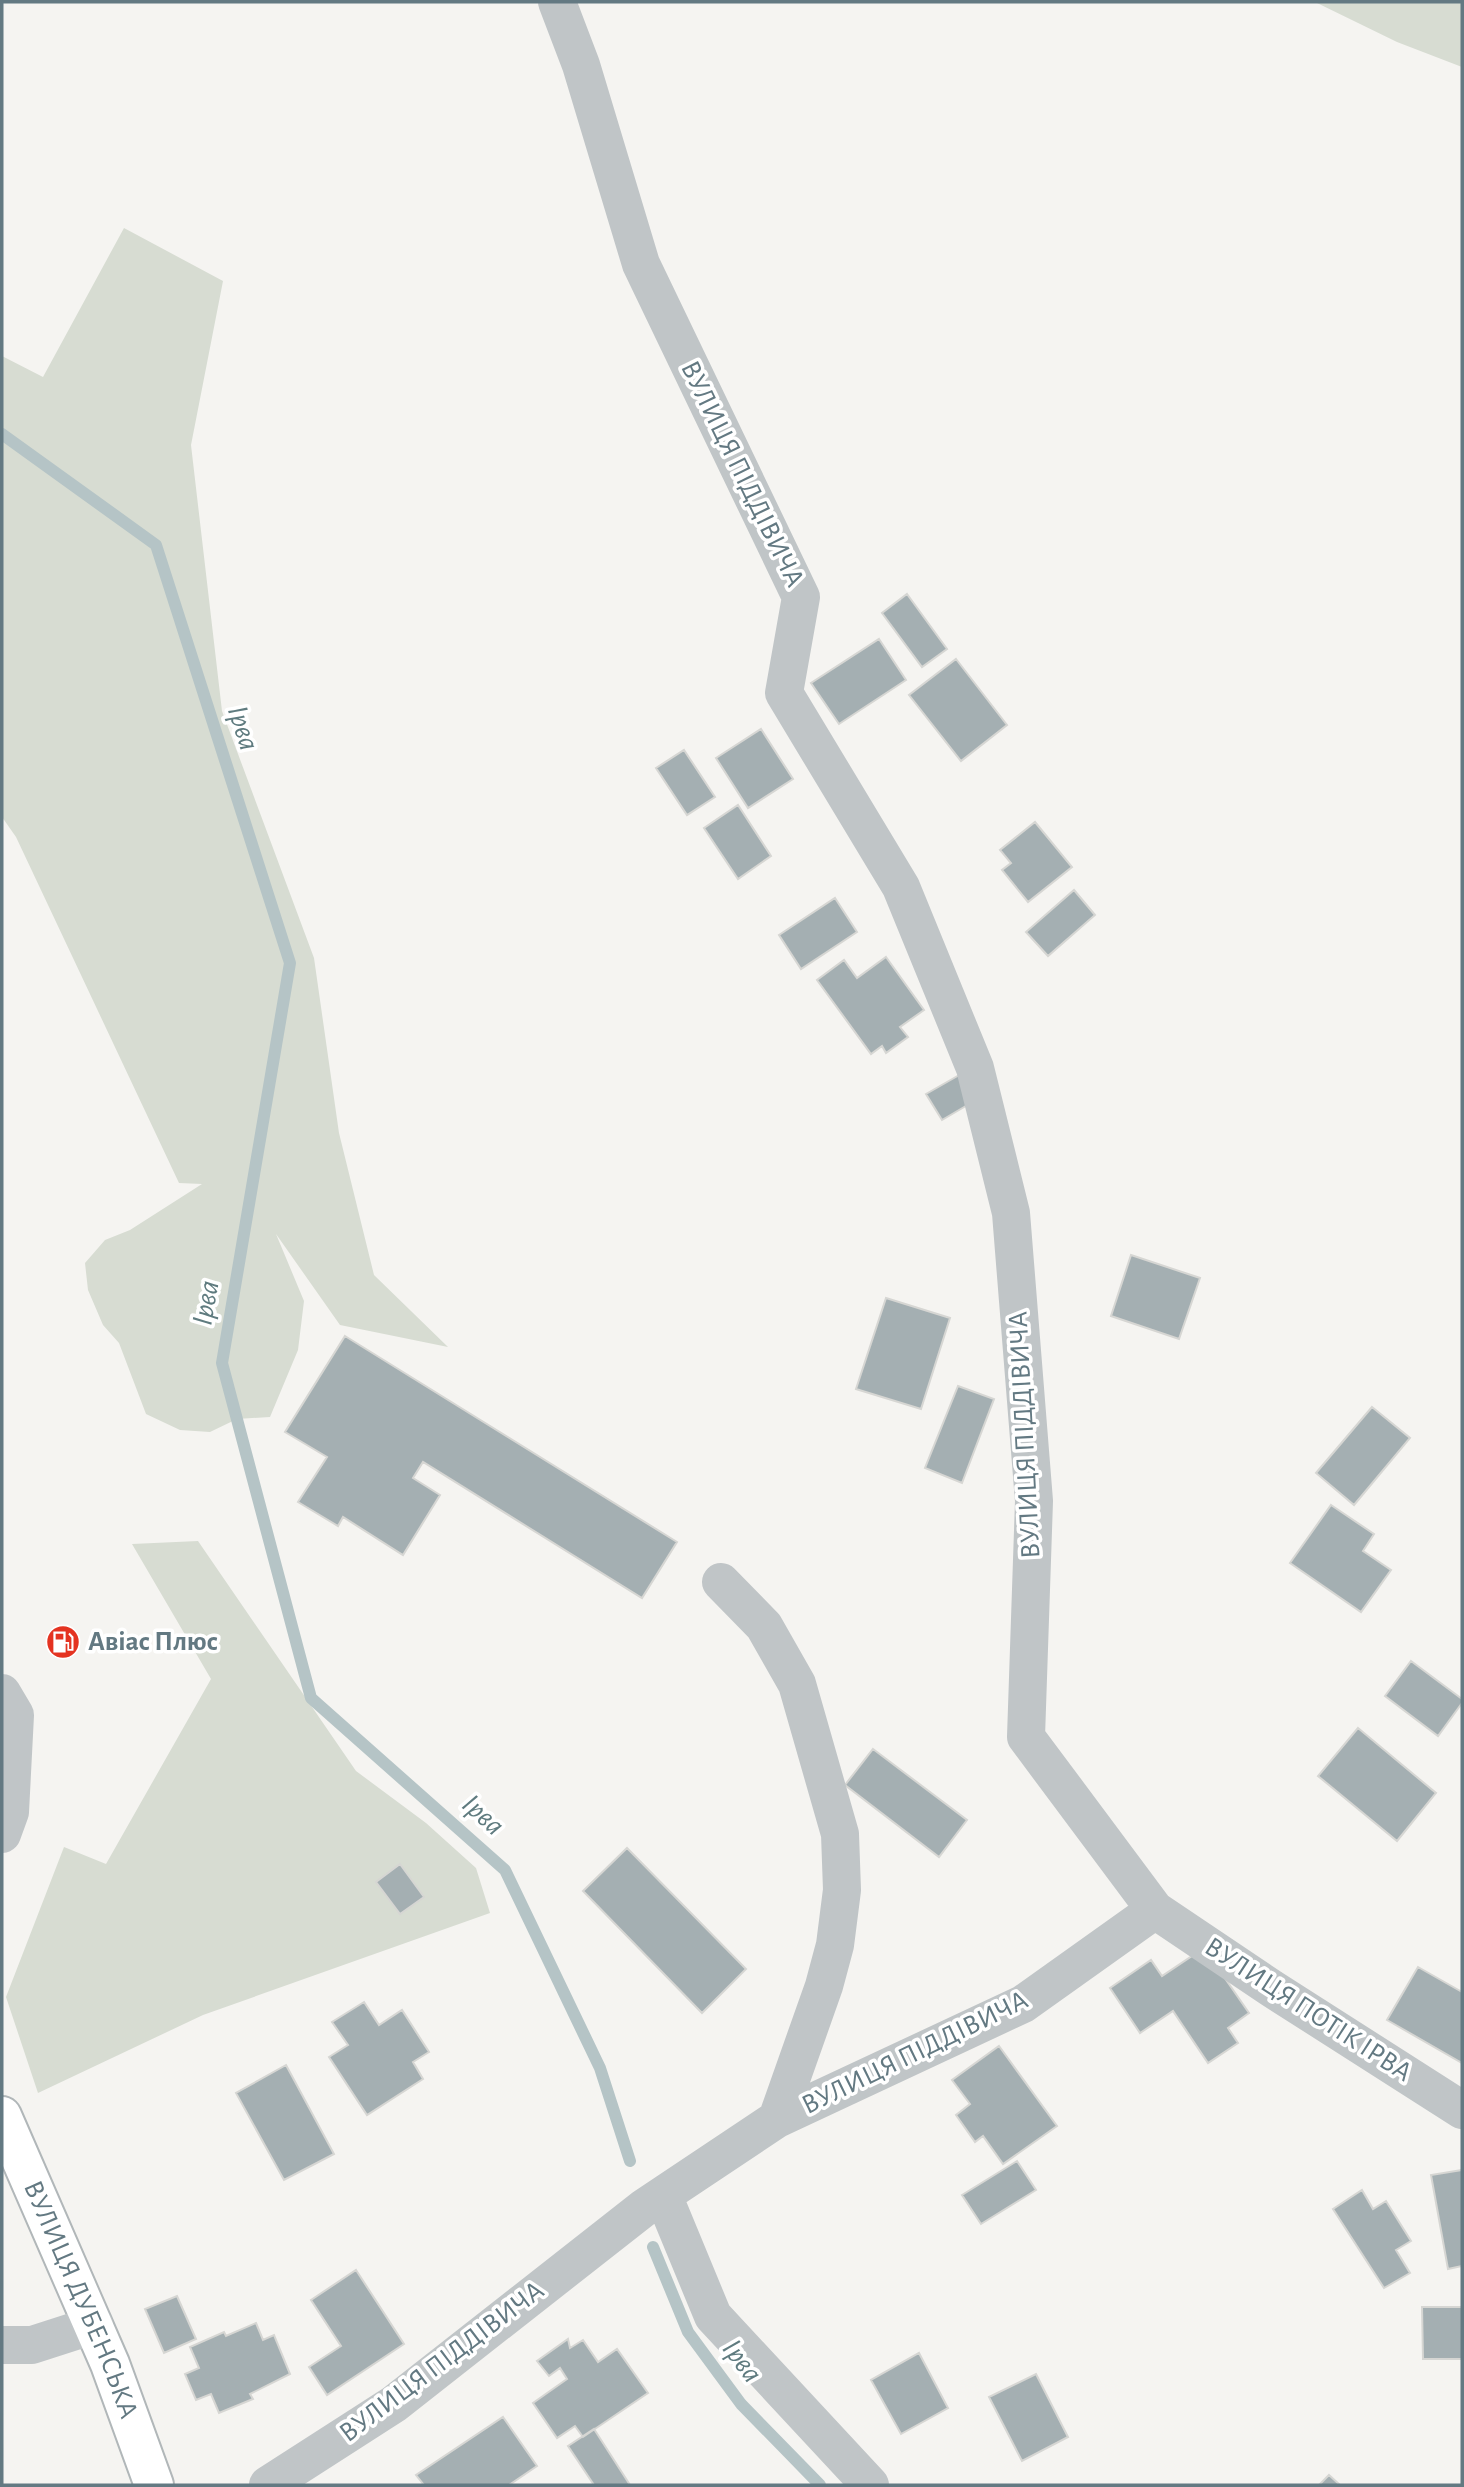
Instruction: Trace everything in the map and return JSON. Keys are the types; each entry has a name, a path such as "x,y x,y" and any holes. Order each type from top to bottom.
{"main road":[{"name":"ВУЛИЦЯ ДУБЕНСЬКА","path":"2,2116 94,2325 154,2485"}],"street":[{"name":"ВУЛИЦЯ ПІДДІВИЧА","path":"268,2485 394,2404 663,2195 777,2119 1023,2004 1155,1910 1026,1737 1034,1501 1011,1213 975,1068 901,887 784,693 801,597 641,264 581,65 557,2"},
{"path":"721,1582 764,1626 797,1684 840,1834 842,1890 835,1945 824,1986 777,2119"},
{"path":"2,1693 15,1715 10,1812 2,1834"},
{"name":"ВУЛИЦЯ ПОТІК ІРВА","path":"1155,1910 1462,2110"},
{"path":"663,2195 713,2316 870,2485"},
{"path":"2,2345 32,2346 94,2325"}],"shaded area":[{"path":"1315,2 1462,2 1462,67 1397,42"},
{"path":"124,228 223,281 191,445 222,711 314,958 339,1133 374,1275 448,1347 340,1325 276,1234 304,1301 298,1350 270,1417 237,1419 210,1432 180,1430 146,1414 119,1343 103,1325 88,1290 85,1263 105,1240 130,1230 202,1184 179,1183 16,837 2,817 2,356 43,377"},
{"path":"198,1541 356,1771 426,1823 476,1868 490,1913 203,2015 38,2093 6,1997 64,1847 106,1864 211,1679 132,1544"}],"building":[{"path":"907,594 947,649 922,667 882,613"},
{"path":"879,639 906,680 839,724 811,683"},
{"path":"956,659 1007,725 961,761 909,695"},
{"path":"761,729 793,779 748,808 716,758"},
{"path":"684,750 715,797 687,815 656,768"},
{"path":"738,805 771,856 738,879 704,828"},
{"path":"1035,822 1072,867 1028,902 1002,870 1011,863 1000,850"},
{"path":"1074,890 1095,915 1048,956 1026,932"},
{"path":"835,898 857,932 801,969 779,935"},
{"path":"886,957 924,1010 900,1027 908,1037 886,1053 882,1046 871,1054 817,980 844,960 857,978"},
{"path":"961,1074 976,1100 942,1120 926,1094"},
{"path":"1131,1255 1200,1278 1179,1339 1111,1316"},
{"path":"886,1298 950,1318 921,1409 856,1389"},
{"path":"345,1336 677,1542 642,1598 423,1462 413,1478 440,1495 403,1555 343,1517 338,1526 298,1502 327,1457 285,1432"},
{"path":"958,1386 994,1399 962,1483 925,1468"},
{"path":"1372,1407 1410,1438 1354,1505 1316,1473"},
{"path":"1331,1505 1374,1534 1363,1551 1391,1570 1361,1612 1290,1563"},
{"path":"1411,1661 1462,1699 1462,1703 1438,1736 1385,1696"},
{"path":"1358,1728 1436,1793 1397,1841 1318,1776"},
{"path":"873,1749 967,1820 939,1857 845,1785"},
{"path":"627,1848 746,1969 702,2013 583,1891"},
{"path":"400,1864 424,1897 400,1914 376,1882"},
{"path":"1204,1948 1249,2013 1228,2028 1238,2043 1208,2063 1173,2011 1140,2033 1110,1988 1151,1960 1162,1976"},
{"path":"1418,1967 1462,1992 1462,2063 1387,2020"},
{"path":"364,2002 379,2025 402,2010 429,2052 413,2062 423,2079 367,2115 329,2057 348,2045 332,2022"},
{"path":"999,2046 1057,2126 1003,2164 983,2136 975,2142 956,2115 970,2104 952,2080"},
{"path":"286,2065 334,2154 284,2180 236,2093"},
{"path":"1017,2161 1036,2190 981,2224 962,2195"},
{"path":"1462,2170 1462,2266 1448,2269 1431,2175"},
{"path":"1362,2190 1373,2209 1386,2201 1411,2241 1396,2250 1410,2273 1384,2288 1333,2209"},
{"path":"356,2270 404,2344 327,2395 309,2367 341,2346 311,2300"},
{"path":"177,2296 196,2339 164,2353 145,2309"},
{"path":"1422,2307 1462,2307 1462,2359 1423,2359"},
{"path":"256,2323 263,2340 274,2335 290,2374 250,2394 253,2399 219,2413 211,2394 196,2400 185,2374 199,2368 190,2347 224,2332 226,2336"},
{"path":"568,2339 570,2348 583,2340 598,2362 617,2349 648,2393 583,2437 575,2426 557,2438 533,2403 567,2379 560,2368 549,2376 537,2361"},
{"path":"919,2353 948,2408 901,2434 871,2380"},
{"path":"1036,2374 1068,2437 1022,2461 989,2397"},
{"path":"503,2417 537,2466 509,2485 424,2485 416,2475"},
{"path":"594,2429 630,2485 594,2485 568,2446"},
{"path":"1329,2475 1340,2485 1319,2485"}],"waterway":[{"name":"Ірва","path":"2,434 156,545 290,963 222,1363 311,1698 505,1870 600,2068 630,2161"},
{"name":"Ірва","path":"653,2247 688,2332 741,2404 820,2485"}],"place":[{"name":"Авіас Плюс","path":"63,1642"}]}
